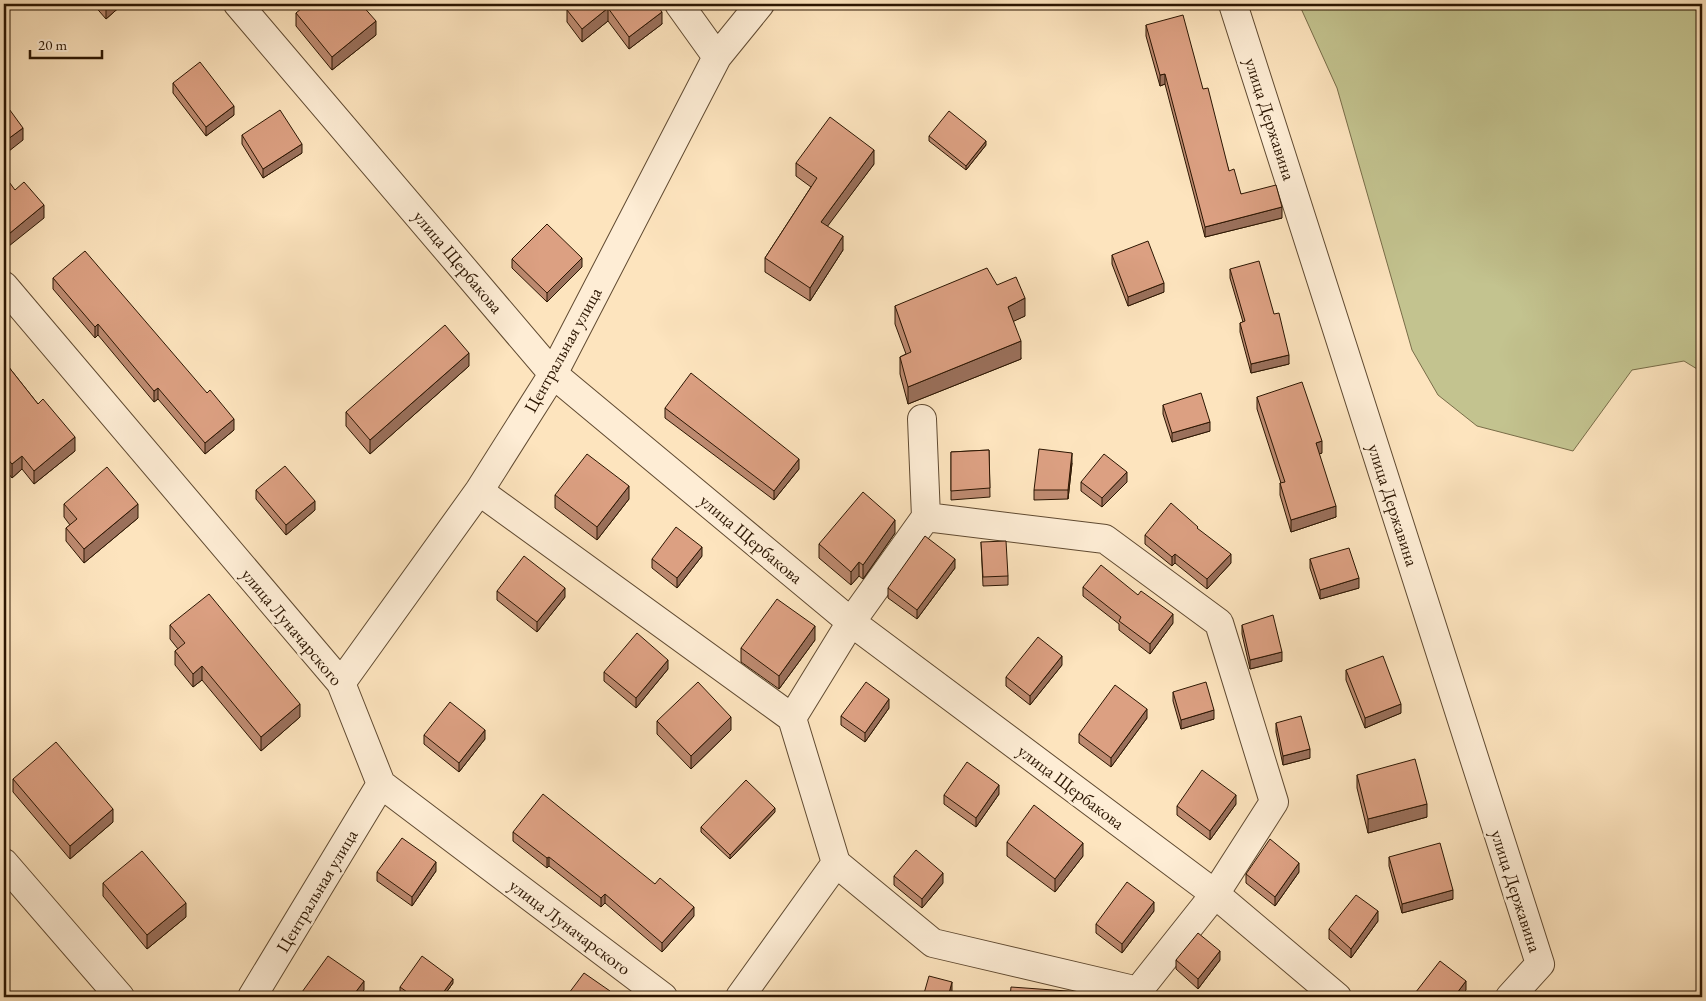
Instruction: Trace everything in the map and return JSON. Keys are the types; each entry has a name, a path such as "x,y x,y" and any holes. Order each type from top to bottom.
{"street":[{"name":"улица Щербакова","path":"238,4 553,374 851,622 1215,894 1336,997"},
{"path":"679,4 717,57"},
{"name":"Центральная улица","path":"341,683 479,491 553,374 717,57 760,4"},
{"name":"улица Державина","path":"1233,4 1540,964 1510,997"},
{"name":"улица Луначарского","path":"4,286 341,683 382,784 646,992"},
{"path":"792,718 851,622 926,517 922,420"},
{"path":"479,491 792,718 836,863 933,943 1138,991 1215,894 1274,802 1219,623 1105,539 926,517"},
{"name":"Центральная улица","path":"252,997 382,784"},
{"path":"4,863 120,997"},
{"path":"740,997 836,863"}],"green space":[{"path":"1299,4 1702,4 1702,372 1684,361 1632,370 1573,451 1477,426 1438,395 1412,350 1337,88"}],"building":[{"path":"307,4 361,4 376,21 332,57 296,13"},
{"path":"574,4 656,4 662,12 629,37 608,8 582,29 567,10"},
{"path":"1183,15 1203,89 1208,88 1229,171 1234,169 1241,194 1276,185 1282,207 1205,227 1165,74 1160,75 1146,25"},
{"path":"200,62 234,106 206,127 173,83"},
{"path":"4,102 23,128 4,142"},
{"path":"280,110 302,144 263,169 242,135"},
{"path":"949,111 986,141 966,166 929,136"},
{"path":"830,117 874,150 821,222 843,236 810,288 765,258 817,178 796,163"},
{"path":"4,175 15,190 24,182 44,205 4,238"},
{"path":"547,224 582,258 547,293 512,259"},
{"path":"1148,241 1164,283 1128,297 1112,255"},
{"path":"85,251 207,393 210,390 234,419 205,443 158,388 154,391 98,324 95,327 53,278"},
{"path":"1259,261 1274,314 1279,313 1289,355 1251,364 1240,323 1245,321 1230,269"},
{"path":"987,268 997,285 1016,277 1025,298 1008,307 1021,341 908,387 900,357 911,352 895,306"},
{"path":"445,325 469,353 370,440 346,412"},
{"path":"4,361 38,404 43,399 75,437 34,471 22,456 12,464 4,455"},
{"path":"691,373 799,459 774,491 665,408"},
{"path":"1302,382 1322,441 1316,443 1336,506 1291,520 1280,483 1285,482 1257,397"},
{"path":"1201,393 1210,422 1172,433 1163,405"},
{"path":"1039,449 1072,453 1068,490 1034,490"},
{"path":"989,450 990,488 951,491 951,452"},
{"path":"587,454 629,486 597,527 555,495"},
{"path":"1104,454 1127,472 1102,498 1081,482"},
{"path":"285,466 315,501 286,525 256,490"},
{"path":"107,467 138,504 84,549 66,528 77,519 64,504"},
{"path":"863,492 895,520 863,565 859,562 851,572 819,544"},
{"path":"1171,503 1197,528 1231,554 1207,579 1175,554 1172,557 1145,535"},
{"path":"676,527 702,547 677,578 652,559"},
{"path":"925,536 955,559 917,610 888,588"},
{"path":"1006,541 1008,576 983,577 981,542"},
{"path":"1349,548 1359,578 1320,590 1310,559"},
{"path":"524,556 565,588 537,622 497,591"},
{"path":"1101,565 1138,595 1141,591 1173,614 1150,644 1119,621 1121,617 1083,587"},
{"path":"209,594 300,704 261,737 202,666 193,674 175,651 185,643 170,625"},
{"path":"777,599 815,626 779,676 741,648"},
{"path":"1273,615 1282,652 1250,660 1242,625"},
{"path":"637,633 668,660 636,698 604,672"},
{"path":"1038,637 1062,656 1030,696 1006,677"},
{"path":"1383,656 1401,704 1365,718 1346,670"},
{"path":"698,682 731,717 691,756 657,721"},
{"path":"866,682 889,699 865,733 841,716"},
{"path":"1206,682 1214,710 1181,720 1173,692"},
{"path":"1115,685 1147,709 1111,758 1079,734"},
{"path":"450,702 485,730 459,763 424,735"},
{"path":"1301,716 1310,749 1283,756 1276,723"},
{"path":"56,742 113,809 70,846 13,779"},
{"path":"1415,759 1427,804 1368,819 1357,775"},
{"path":"967,762 999,785 976,818 944,795"},
{"path":"1202,770 1236,795 1210,831 1177,806"},
{"path":"746,780 775,808 730,855 701,827"},
{"path":"543,794 655,884 660,878 694,907 662,943 605,894 601,898 549,857 547,858 513,832"},
{"path":"1034,805 1083,843 1055,879 1007,842"},
{"path":"402,838 436,862 412,897 377,872"},
{"path":"1270,839 1299,863 1275,897 1246,874"},
{"path":"1440,843 1453,890 1402,904 1389,857"},
{"path":"916,850 943,873 922,899 894,876"},
{"path":"142,851 186,903 147,935 103,883"},
{"path":"1127,882 1154,902 1122,944 1096,924"},
{"path":"1356,895 1378,911 1351,949 1329,929"},
{"path":"1198,933 1220,951 1198,979 1176,960"},
{"path":"328,956 364,981 352,997 309,997 302,992"},
{"path":"422,956 453,979 440,997 414,997 400,987"},
{"path":"1440,961 1466,981 1454,997 1412,997"},
{"path":"584,973 610,991 606,997 566,997"},
{"path":"929,976 952,982 948,997 923,997"},
{"path":"1011,987 1081,992 1080,997 1010,997"}]}
